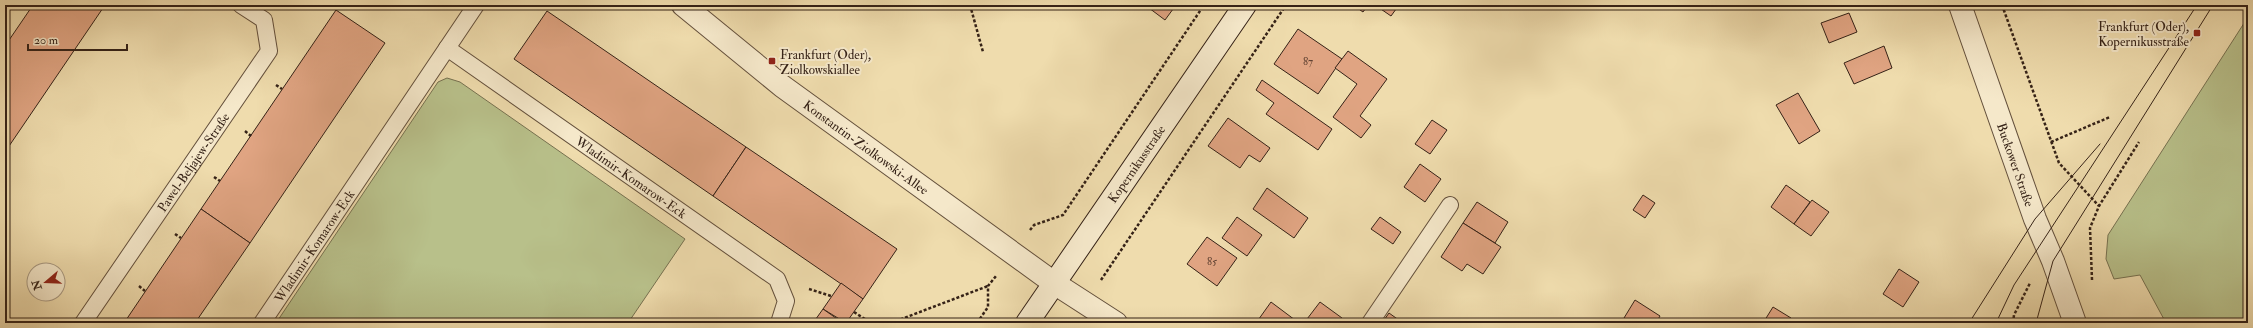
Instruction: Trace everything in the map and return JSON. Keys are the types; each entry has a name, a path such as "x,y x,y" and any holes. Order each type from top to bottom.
{"street":[{"name":"Konstantin-Ziolkowski-Allee","path":"683,5 782,86 1054,283 1116,323"},
{"name":"Kopernikusstraße","path":"1027,323 1245,5"},
{"name":"Buckower Straße","path":"1960,5 2015,157 2035,219 2075,323"}],"lane":[{"name":"Pawel-Beljajew-Straße","path":"83,323 269,51 264,20 240,5"},
{"name":"Wladimir-Komarow-Eck","path":"262,323 476,5"},
{"name":"Wladimir-Komarow-Eck","path":"447,48 777,279 786,302 779,323"},
{"path":"1370,323 1450,205"}],"path":[{"path":"970,5 983,52"},
{"path":"891,323 988,286 1034,225 1063,215 1204,5"},
{"path":"1086,303 1286,5"},
{"path":"2002,5 2059,163 2099,206"},
{"path":"2051,142 2110,117"},
{"path":"2066,299 2092,288 2090,228 2099,206 2139,142"},
{"path":"977,323 988,306 988,286"},
{"path":"854,312 871,323"}],"green space":[{"path":"2248,17 2248,323 2166,323 2140,275 2114,279 2106,259 2108,235"},
{"path":"447,78 460,82 685,239 628,323 276,323 438,82"}],"building":[{"path":"33,5 105,5 5,152 5,46"},
{"path":"1145,5 1176,5 1165,20"},
{"path":"1353,5 1368,5 1363,12"},
{"path":"1375,5 1399,5 1391,16"},
{"path":"336,10 385,43 250,243 201,209"},
{"path":"547,11 746,147 713,196 514,59"},
{"path":"1849,13 1857,32 1829,43 1821,23"},
{"path":"1298,29 1342,59 1318,94 1274,64"},
{"path":"1884,46 1892,68 1854,84 1844,63"},
{"path":"1348,51 1387,79 1360,116 1371,125 1361,138 1333,117 1357,84 1335,68"},
{"path":"1262,80 1332,129 1318,150 1266,114 1274,103 1256,90"},
{"path":"1798,93 1820,131 1799,144 1776,105"},
{"path":"1228,118 1270,148 1260,162 1249,155 1240,168 1208,146"},
{"path":"1432,120 1447,130 1430,154 1415,144"},
{"path":"746,147 897,249 863,299 713,196"},
{"path":"1420,164 1441,179 1425,202 1404,187"},
{"path":"1786,185 1810,202 1794,224 1771,207"},
{"path":"1267,188 1308,218 1294,238 1253,209"},
{"path":"1643,195 1655,203 1645,218 1633,210"},
{"path":"1812,200 1829,212 1811,236 1794,224"},
{"path":"1477,202 1508,222 1495,243 1463,223"},
{"path":"201,209 250,243 195,323 124,323"},
{"path":"1237,217 1262,235 1247,256 1222,238"},
{"path":"1380,217 1401,232 1393,244 1371,229"},
{"path":"1463,223 1501,247 1483,274 1467,264 1462,271 1441,257"},
{"path":"1207,237 1237,258 1217,286 1187,264"},
{"path":"1899,269 1919,282 1903,307 1883,294"},
{"path":"841,283 863,299 846,323 823,309"},
{"path":"1635,300 1660,316 1656,323 1632,323 1624,318"},
{"path":"1271,302 1299,323 1256,323"},
{"path":"1320,302 1342,318 1339,323 1304,323"},
{"path":"1773,307 1791,318 1788,323 1763,323"},
{"path":"823,309 843,323 813,323"},
{"path":"1389,313 1403,323 1382,323"}],"tram line":[{"path":"1996,323 2014,285 2197,5"},
{"path":"2036,323 2053,261 2213,5"},
{"path":"1969,323 2035,219 2100,144"}],"place":[{"name":"Frankfurt (Oder), Kopernikusstraße","path":"2197,33"},
{"name":"Frankfurt (Oder), Ziolkowskiallee","path":"772,61"}]}
